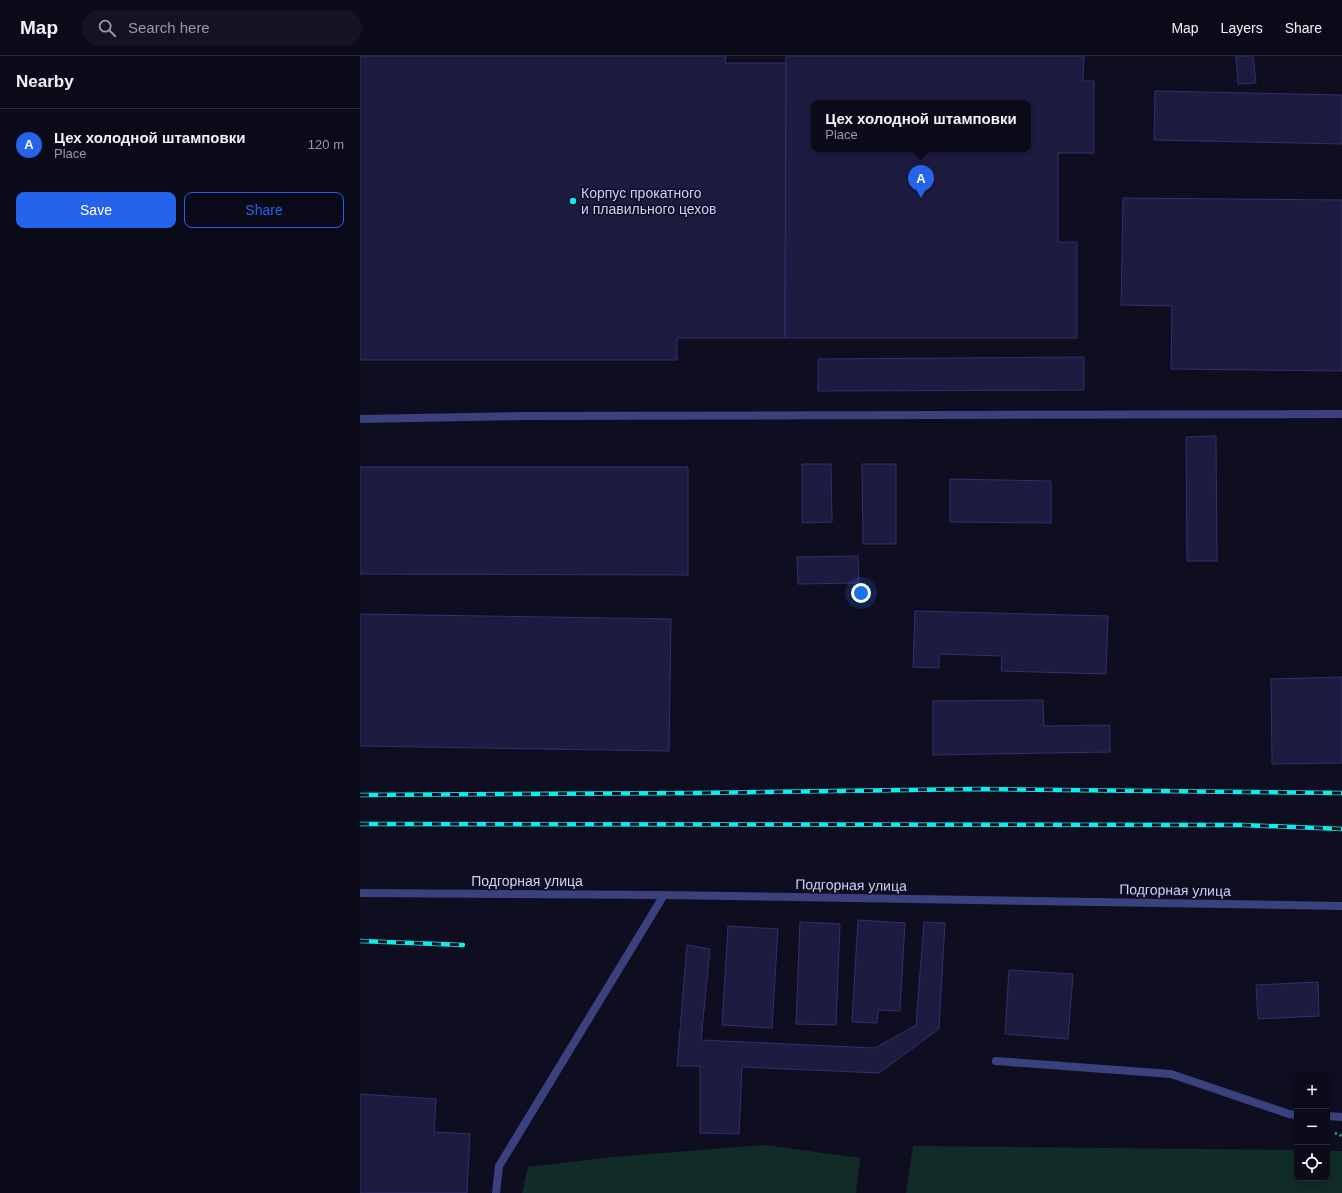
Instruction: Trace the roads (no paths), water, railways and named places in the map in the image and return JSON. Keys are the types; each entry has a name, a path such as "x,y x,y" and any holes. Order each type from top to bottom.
{"street":[{"path":"360,419 528,416 1342,414"},
{"name":"Подгорная улица","path":"360,893 664,895 1342,906"},
{"path":"496,1193 499,1166 664,895"},
{"path":"996,1061 1171,1074 1294,1115"},
{"path":"1330,1116 1342,1117"}],"railway":[{"path":"360,795 698,793 979,789 1342,793"},
{"path":"360,824 1243,825 1342,829"},
{"path":"360,941 463,945"}],"place":[{"name":"Цех холодной штамповки","path":"921,198"},
{"name":"Корпус прокатного и плавильного цехов","path":"573,201"}]}
